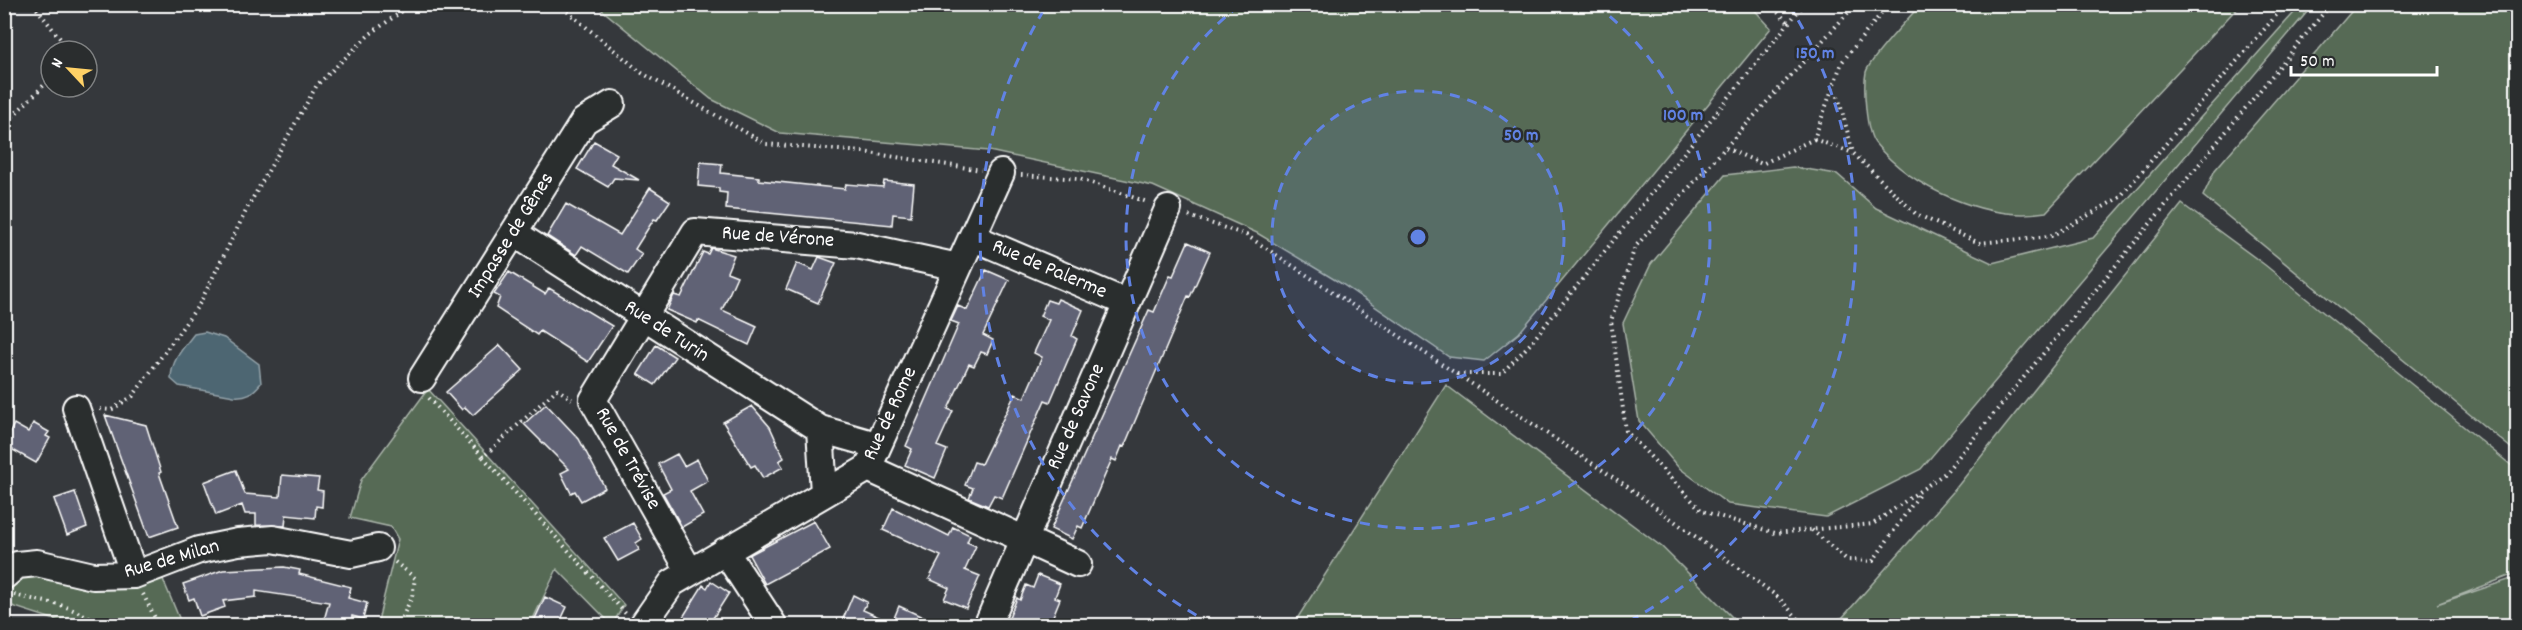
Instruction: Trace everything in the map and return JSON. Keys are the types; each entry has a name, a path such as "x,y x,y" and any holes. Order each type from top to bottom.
{"street":[{"name":"Impasse de Gênes","path":"422,378 584,121 612,104"},
{"name":"Rue de Rome","path":"635,621 672,583 824,493 872,456 1001,173"},
{"name":"Rue de Savone","path":"987,626 1168,209"},
{"name":"Rue de Vérone","path":"642,316 696,232 857,244 958,267"},
{"name":"Rue de Turin","path":"514,233 820,429 1024,539 1078,564"},
{"name":"Rue de Palerme","path":"972,237 1127,303"},
{"name":"Rue de Trévise","path":"642,316 593,400 690,572"},
{"path":"76,408 134,575"},
{"path":"820,429 824,493"},
{"name":"Rue de Milan","path":"4,576 17,565 37,563 93,576 134,575 199,550 238,542 273,539 351,554 378,548"},
{"path":"725,551 774,626"}],"path":[{"path":"33,4 61,39"},
{"path":"76,408 111,410 133,396 200,303 250,203 317,85 370,34 412,4"},
{"path":"558,4 642,73 766,144 862,152 1001,173 1080,179 1246,235 1635,492 1778,597 1804,626"},
{"path":"1769,4 1788,22"},
{"path":"1456,374 1501,374 1530,344 1804,4"},
{"path":"1856,4 1635,247 1611,321 1626,431 1702,511 1775,533 1873,524 1945,473 2331,4"},
{"path":"1726,148 1762,164 1814,139 1842,62 1889,4"},
{"path":"1814,139 1853,153 1916,214 1979,243 2051,236 2119,198 2286,4"},
{"path":"4,125 39,90"},
{"path":"1838,96 1853,153"},
{"path":"422,378 419,387 635,621"},
{"path":"483,457 556,389 582,405 593,400"},
{"path":"1812,530 1847,560 1873,561 1922,489"},
{"path":"378,548 415,578 412,597 398,626"},
{"path":"134,575 159,626"},
{"path":"4,593 64,606 110,626"}],"green space":[{"path":"596,5 1750,5 1771,28 1519,333 1484,361 1449,357 1342,284 1257,233 1153,186 989,151 780,133 711,99"},
{"path":"1920,5 2240,5 2046,212 2024,214 1976,207 1930,188 1891,160 1872,137 1866,109 1866,72 1882,49"},
{"path":"2301,5 2313,5 1921,469 1826,517 1728,504 1678,467 1639,421 1623,323 1651,264 1725,175 1793,167 1837,174 1876,208 1992,263 2093,238"},
{"path":"2357,5 2517,5 2517,453 2203,196 2215,170"},
{"path":"2182,204 2265,265 2517,470 2517,573 2437,604 2517,577 2517,625 1835,625 1832,620 1842,618 1953,492"},
{"path":"1446,385 1662,547 1740,625 1293,625"},
{"path":"428,389 624,605 612,625 557,569 530,625 377,625 398,539 391,527 350,518 361,480"},
{"path":"22,575 115,589 162,577 182,625 71,625 9,605 7,585"}],"water":[{"path":"205,332 224,338 259,364 261,383 249,394 234,396 179,386 171,379 173,366 182,350 194,334"}],"building":[{"path":"594,141 617,154 611,164 639,180 614,178 608,187 577,169"},
{"path":"700,162 722,164 721,173 759,177 759,180 845,189 846,184 883,187 884,181 914,184 911,216 893,214 892,225 726,209 727,193 719,192 719,188 698,186"},
{"path":"650,188 670,201 657,220 654,219 635,249 642,254 628,274 582,246 576,255 547,236 566,204 620,235"},
{"path":"1188,242 1210,252 1190,297 1188,296 1124,447 1122,446 1116,461 1112,459 1082,528 1078,526 1072,539 1051,529 1149,310 1154,312"},
{"path":"711,248 734,255 727,272 737,276 722,310 757,326 749,345 698,320 697,323 667,310 674,295 681,297 703,252 708,254"},
{"path":"819,257 836,263 818,303 786,289 797,263 813,270"},
{"path":"986,270 1009,280 983,335 993,340 987,354 981,352 974,366 969,364 948,409 953,411 937,446 947,450 935,478 905,465 912,449 906,446 959,324 951,321 958,306 967,310"},
{"path":"509,272 545,294 549,288 612,326 588,362 540,331 537,335 496,308 500,297 494,294"},
{"path":"1058,299 1083,310 1072,336 1077,339 1050,402 1045,400 1002,498 994,495 988,506 969,498 973,488 965,485 974,462 981,464 1015,394 1024,398 1042,357 1034,353 1049,320 1040,316 1047,300 1056,303"},
{"path":"500,345 523,370 473,415 465,407 462,410 446,392"},
{"path":"656,345 675,357 655,385 638,374"},
{"path":"546,404 579,439 605,488 581,501 575,491 571,493 561,473 569,469 524,424"},
{"path":"752,406 770,427 784,458 779,461 783,467 763,478 755,465 751,467 723,422"},
{"path":"105,415 146,425 161,472 159,473 178,527 149,537"},
{"path":"33,423 49,432 46,436 50,438 36,463 4,445 14,424 28,432"},
{"path":"677,454 684,466 697,459 708,481 690,491 703,515 682,527 663,493 671,489 658,464"},
{"path":"236,470 245,494 280,497 282,475 319,478 317,490 323,491 322,507 316,506 315,518 286,515 285,526 256,525 256,514 245,514 242,505 216,515 204,482"},
{"path":"75,492 87,527 67,535 54,499"},
{"path":"893,508 949,536 953,527 970,535 967,542 976,546 965,570 980,576 966,608 944,599 949,588 929,579 941,556 883,530"},
{"path":"814,521 830,549 765,584 749,555"},
{"path":"633,523 642,539 636,543 639,550 618,561 604,538"},
{"path":"284,567 300,570 299,574 351,587 348,598 367,603 363,619 352,616 350,626 324,620 329,602 256,591 256,597 223,601 225,607 200,616 194,598 189,600 183,584 223,570"},
{"path":"1038,575 1060,584 1055,597 1060,599 1049,626 1028,626 1009,618 1017,598 1020,600 1026,585 1033,588"},
{"path":"711,581 729,593 708,626 682,626 686,619 683,617 703,585 707,588"},
{"path":"853,595 867,602 863,610 892,623 899,606 942,626 840,626"},
{"path":"545,597 567,607 558,626 545,626 534,621"}]}
